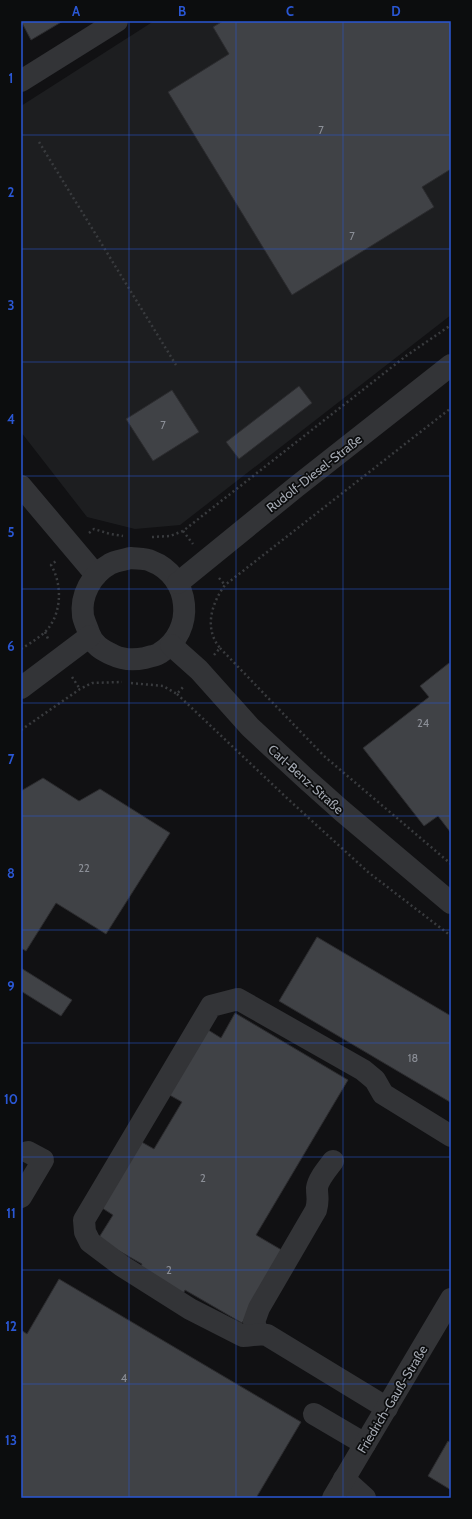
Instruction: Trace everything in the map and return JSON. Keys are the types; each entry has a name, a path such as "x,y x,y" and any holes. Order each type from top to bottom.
{"street":[{"path":"21,81 117,21"},
{"name":"Rudolf-Diesel-Straße","path":"178,583 296,487 451,365"},
{"path":"21,486 96,575"},
{"path":"130,558 150,560 164,567 178,583 185,600 185,614 181,630 171,645 158,654 136,660 116,657 99,649 90,636 83,616 84,600 87,588 96,575 110,564 130,558"},
{"path":"21,688 90,636"},
{"name":"Carl-Benz-Straße","path":"171,645 199,670 250,727 305,778 451,903"},
{"path":"387,1408 267,1335 258,1333 251,1336 243,1336 190,1309 122,1266 90,1242 86,1232 84,1220 211,1006 238,999 363,1070 375,1080 375,1099 451,1136"},
{"path":"21,1197 43,1160 28,1152"},
{"path":"258,1333 254,1322 259,1308 316,1210 319,1200 317,1187 333,1161"},
{"name":"Friedrich-Gauß-Straße","path":"333,1498 451,1299"},
{"path":"314,1414 365,1444"},
{"path":"344,1479 365,1498"}],"path":[{"path":"39,142 176,365"},
{"path":"148,538 170,536 183,531 406,356 451,325"},
{"path":"224,585 451,408"},
{"path":"21,649 44,632 50,626 55,616 59,586 57,575 51,565 94,529 110,534 128,536"},
{"path":"220,648 324,756 451,864"},
{"path":"177,694 368,872 451,936"}],"shaded area":[{"path":"154,21 451,21 451,315 180,525 135,529 87,517 21,432 21,106"}],"building":[{"path":"21,21 63,21 31,40"},
{"path":"223,21 451,21 451,169 422,187 434,207 292,295 168,92 229,54 213,27"},
{"path":"299,386 312,403 239,459 226,442"},
{"path":"172,390 199,432 153,461 126,419"},
{"path":"449,663 451,666 451,833 438,816 424,826 363,748 429,697 420,686"},
{"path":"43,778 79,801 100,789 170,833 106,934 56,903 26,951 21,948 21,791"},
{"path":"317,937 451,1016 450,1102 279,1001"},
{"path":"21,968 72,1000 61,1016 21,991"},
{"path":"235,1013 348,1080 256,1235 285,1252 242,1323 185,1290 182,1296 139,1270 142,1264 98,1239 113,1215 99,1206 138,1140 154,1149 182,1102 166,1093 205,1028 221,1038"},
{"path":"59,1279 301,1422 256,1498 21,1498 21,1330 27,1334"},
{"path":"448,1441 451,1443 451,1490 428,1476"}]}
